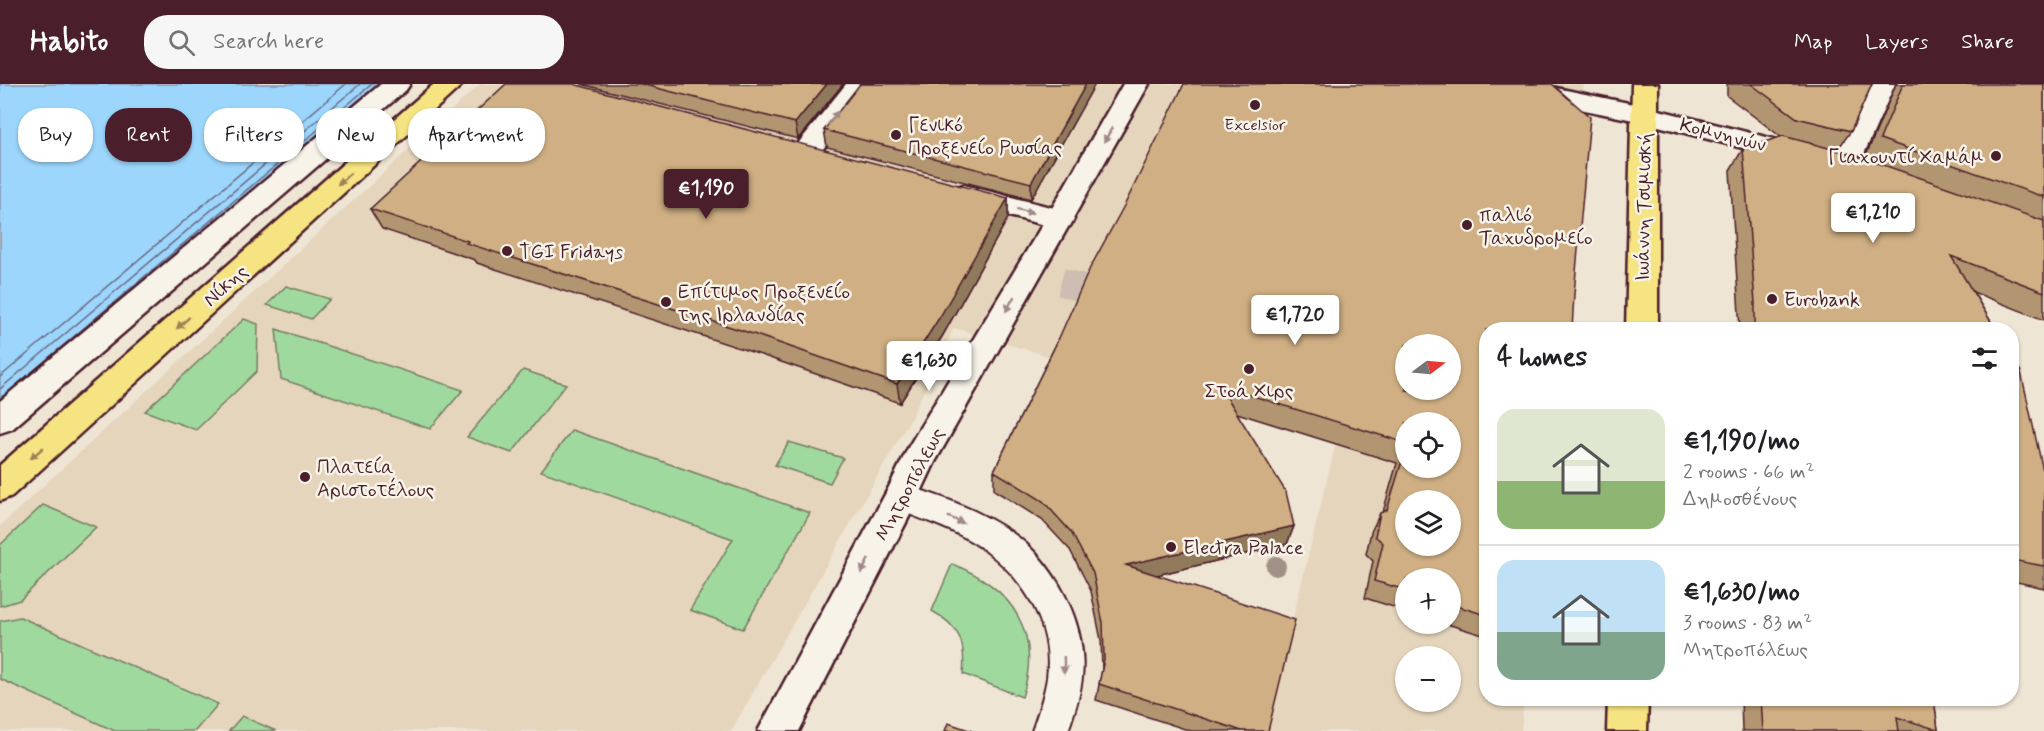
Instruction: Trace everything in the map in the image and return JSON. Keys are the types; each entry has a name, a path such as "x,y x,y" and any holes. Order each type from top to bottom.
{"main road":[{"name":"Νίκης","path":"0,486 450,84"},
{"name":"Ιωάννη Τσιμισκή","path":"1642,322 1645,84"},
{"path":"1627,731 1628,706"}],"street":[{"path":"0,420 397,84"},
{"path":"806,152 860,84"},
{"name":"Μητροπόλεως","path":"778,731 902,497 921,456 1136,84"},
{"name":"Κομνηνών","path":"1498,84 1643,114 1857,169 1882,84"},
{"path":"939,188 1060,219"}],"lane":[{"path":"902,497 982,531 1019,557 1044,587 1061,628 1065,670 1050,731"}],"shaded area":[{"path":"480,84 1584,84 1562,315 1527,322 1479,322 1479,706 1523,706 1521,731 1265,731 1336,443 954,328 911,418 731,731 0,731 0,526 408,150 408,162 545,162 545,108 454,108"}],"green space":[{"path":"286,286 330,299 311,319 267,305"},
{"path":"244,319 258,324 257,371 196,430 145,411"},
{"path":"276,329 463,390 430,429 281,379"},
{"path":"523,370 566,384 512,453 467,437"},
{"path":"572,430 810,513 743,629 690,610 733,539 541,471"},
{"path":"789,442 843,458 830,483 775,465"},
{"path":"43,505 96,527 20,600 0,606 0,545"},
{"path":"952,564 991,585 1006,599 1017,615 1025,633 1028,652 1027,674 1022,697 963,674 963,653 959,636 949,623 932,611"},
{"path":"20,617 218,704 195,731 115,731 0,679 0,621"},
{"path":"242,716 276,731 229,731"}],"water":[{"path":"0,84 381,84 353,108 316,108 316,139 304,149 304,108 204,108 204,162 289,162 0,406"}],"building":[{"path":"506,84 573,84 1008,198 941,315 897,384 756,335 466,243 468,241 370,209 421,162 545,162 545,108 480,108"},
{"path":"641,84 827,84 795,123"},
{"path":"860,84 1086,84 1031,183 824,130"},
{"path":"1184,84 1552,84 1590,117 1572,322 1479,322 1479,613 1461,607 1461,568 1395,568 1395,587 1374,581 1383,543 1375,536 1380,513 1387,510 1397,478 1461,478 1461,412 1395,412 1395,440 1220,386 1286,492 1294,526 1126,565 1295,620 1268,731 1242,731 1099,684 1104,659 1103,623 1093,573 1071,532 1043,501 994,471 1059,338 1090,268 1125,204"},
{"path":"1751,84 1872,84 1851,131 1797,118"},
{"name":"Γιαχουντί Χαμάμ","path":"1903,84 2044,84 2044,197 1880,139"},
{"path":"1783,136 1855,155 2044,221 2044,292 1951,256 1991,322 1755,322 1743,149"},
{"path":"2019,368 2044,475 2044,566 2019,561"},
{"path":"1761,706 1935,706 1938,730 1897,717 1899,731 1763,731"},
{"path":"948,723 972,731 945,731"}],"tunnel":[{"path":"1061,282 1126,299"}],"place":[{"name":"Excelsior","path":"1255,105"},
{"name":"Γενικό Προξενείο Ρωσίας","path":"896,135"},
{"name":"Γιαχουντί Χαμάμ","path":"1996,156"},
{"name":"παλιό Ταχυδρομείο","path":"1467,225"},
{"name":"TGI Fridays","path":"507,251"},
{"name":"Eurobank","path":"1772,299"},
{"name":"Επίτιμος Προξενείο της Ιρλανδίας","path":"666,302"},
{"name":"Στοά Χιρς","path":"1249,369"},
{"name":"Πλατεία Αριστοτέλους","path":"305,477"},
{"name":"Electra Palace","path":"1171,547"}]}
